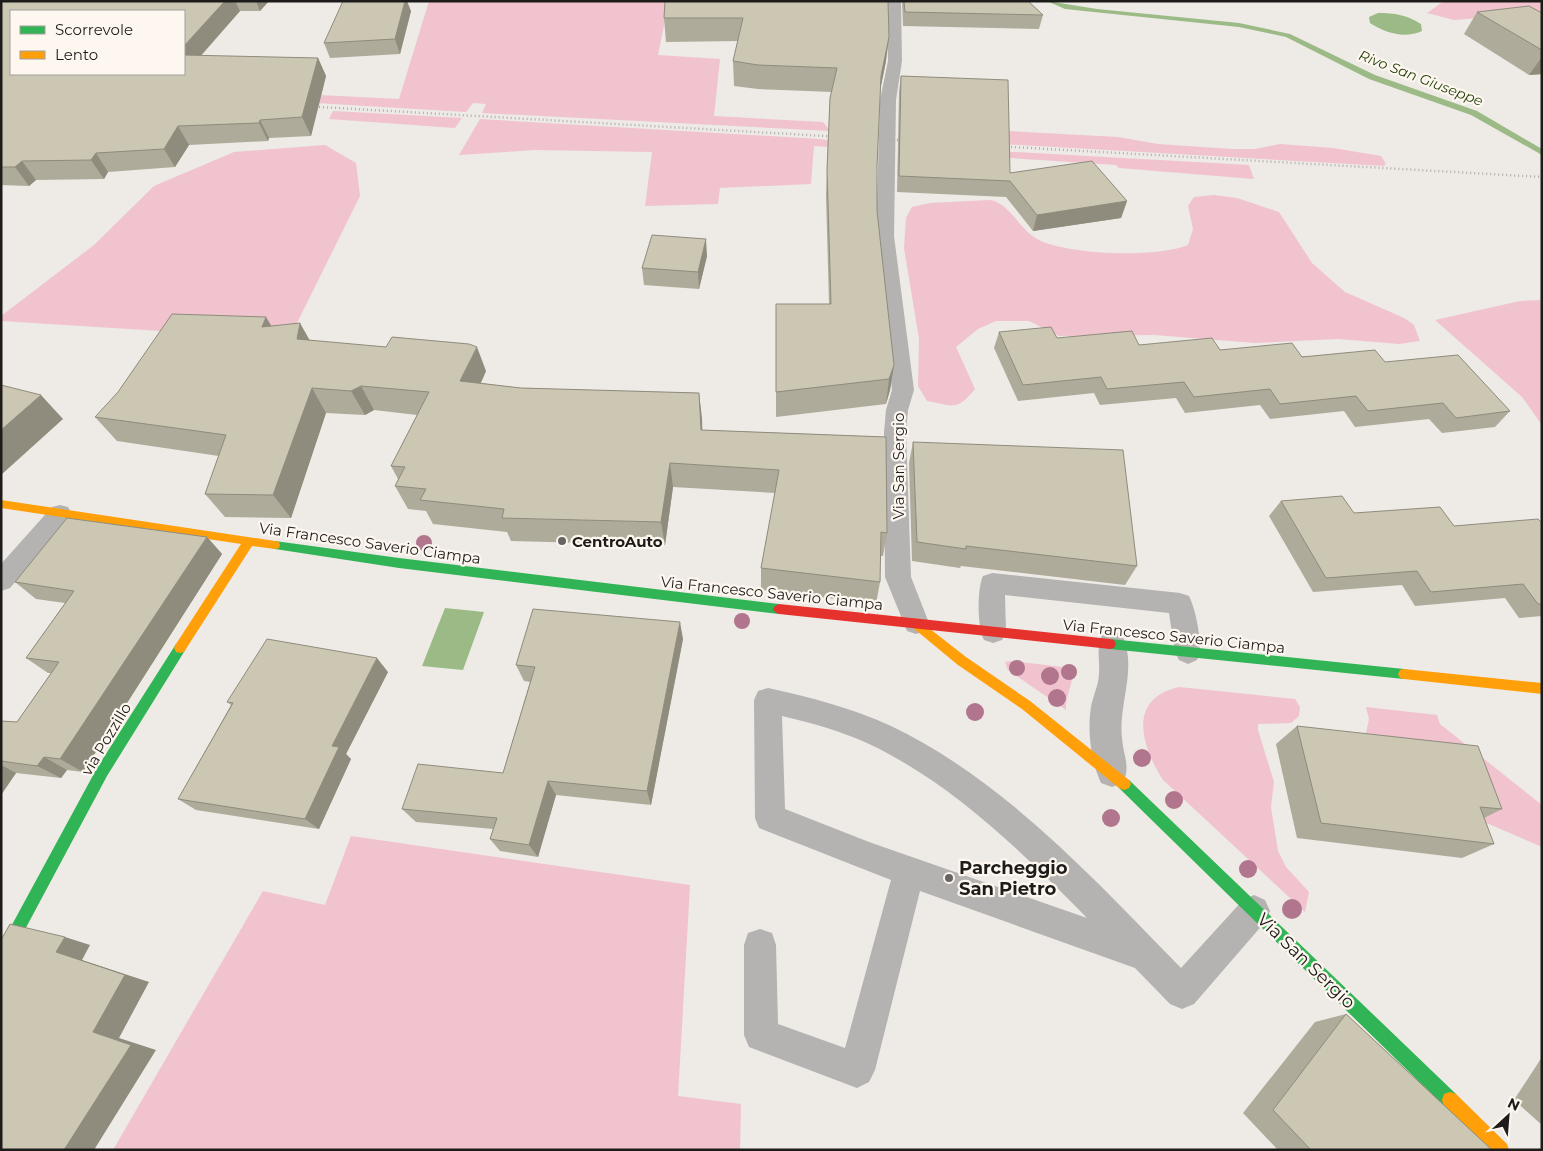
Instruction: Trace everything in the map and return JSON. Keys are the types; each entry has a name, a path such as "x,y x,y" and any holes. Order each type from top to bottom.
{"street":[{"name":"Via Francesco Saverio Ciampa","path":"1,504 249,541 704,602 1542,689"},
{"name":"via Pozzillo","path":"1,960 102,772 222,580 249,541"},
{"name":"Via San Sergio","path":"916,624 962,661 1026,705 1112,772 1501,1150"},
{"path":"1112,644 1114,674 1106,708 1106,738 1112,772"}],"lane":[{"name":"Via San Sergio","path":"894,1 895,61 888,100 885,236 902,390 896,410 895,432 898,577 916,624"},
{"path":"1,581 60,514"},
{"path":"993,632 992,583 1180,604 1188,652"},
{"path":"1146,955 909,872 770,818 768,700 816,711 864,729 892,741 933,765 1040,851 1146,955 1182,992 1254,911"},
{"path":"760,946 761,1034 857,1070 909,872"}],"shaded area":[{"path":"429,1 669,1 658,55 720,59 714,116 823,122 830,131 482,113 486,104 473,103 466,112 1,84 1,79 399,99"},
{"path":"1444,1 1542,1 1542,13 1454,20 1427,13"},
{"path":"1378,13 1395,14 1411,18 1421,24 1422,31 1402,35 1382,30 1370,23 1369,17"},
{"path":"333,111 462,118 455,128 329,119"},
{"path":"480,119 833,141 830,147 814,146 811,184 720,188 718,204 645,206 652,152 535,150 459,155"},
{"path":"989,130 1118,137 1158,144 1232,149 1255,149 1280,144 1333,148 1381,156 1386,164 1384,164 1385,166 968,142"},
{"path":"325,145 356,163 360,196 289,339 1,321 1,316 94,245 154,186 234,152"},
{"path":"961,149 1249,165 1254,179 1119,168 1116,165 964,155"},
{"path":"1214,195 1237,198 1279,212 1312,263 1345,292 1404,318 1414,325 1420,341 1399,344 1338,339 1255,343 1154,335 1059,336 1029,321 996,321 978,329 956,347 975,389 969,396 959,404 954,405 927,401 918,386 919,339 904,248 906,218 912,207 930,203 991,200 1005,207 1027,232 1041,241 1055,246 1093,252 1136,253 1156,252 1188,245 1193,229 1188,206 1194,197"},
{"path":"1542,300 1542,425 1522,397 1435,320 1520,301"},
{"path":"445,608 484,612 463,670 422,666"},
{"path":"1012,661 1071,668 1072,677 1066,710 1008,670 1005,662"},
{"path":"1179,687 1295,699 1300,707 1299,716 1291,723 1258,724 1258,730 1274,782 1271,807 1278,851 1286,867 1309,892 1305,912 1163,780 1155,767 1145,739 1143,726 1145,713 1151,702 1162,693"},
{"path":"1366,707 1437,715 1440,724 1542,805 1542,847 1484,822 1365,738 1369,719"},
{"path":"351,836 690,885 678,1096 741,1104 740,1150 113,1150 263,891 325,905"}],"building":[{"path":"1,1 225,1 185,45 185,10 10,10 10,75 185,75 185,55 318,58 302,117 260,120 259,123 178,126 164,149 96,153 91,160 22,161 15,167 1,167"},
{"path":"343,1 405,1 395,39 324,43"},
{"path":"665,1 888,1 889,37 881,76 877,211 894,365 889,379 776,392 776,304 831,304 827,170 830,98 837,68 758,65 733,61 743,18 664,18"},
{"path":"904,1 1028,1 1043,15 905,12"},
{"path":"1529,6 1542,13 1542,50 1477,12"},
{"path":"901,76 1008,80 1010,173 1092,161 1127,201 1037,215 1010,181 899,176"},
{"path":"652,235 706,239 698,272 642,268"},
{"path":"172,314 266,317 262,327 300,323 297,339 386,347 392,337 469,344 477,347 460,381 521,388 699,393 701,430 886,437 887,533 881,532 880,582 761,568 779,470 670,463 661,522 502,518 504,509 420,500 426,489 395,486 405,467 391,466 429,392 361,386 351,391 312,388 273,495 205,494 226,435 95,417 118,392"},
{"path":"1051,327 1057,338 1132,331 1139,345 1212,338 1220,350 1292,343 1302,357 1375,350 1385,362 1458,355 1510,411 1456,418 1443,403 1368,411 1356,396 1280,404 1270,389 1194,397 1184,382 1107,389 1101,377 1023,385 999,332"},
{"path":"1,385 41,395 1,430"},
{"path":"913,442 1123,450 1137,566 966,546 966,549 917,542"},
{"path":"1342,496 1354,513 1440,507 1454,526 1538,519 1542,523 1542,604 1538,604 1523,584 1431,592 1417,571 1326,578 1281,501"},
{"path":"67,518 207,537 60,759 44,757 37,766 1,761 1,721 17,722 59,662 26,658 74,591 15,582"},
{"path":"533,609 680,622 647,791 548,781 529,845 490,839 497,818 402,809 418,764 503,773 535,667 516,665"},
{"path":"267,639 377,658 332,746 339,747 305,819 178,799 233,703 227,702"},
{"path":"1297,726 1478,746 1502,809 1480,807 1494,844 1321,823"},
{"path":"10,924 65,937 56,952 125,975 93,1032 131,1045 64,1150 1,1150 1,940"},
{"path":"1346,1014 1492,1150 1311,1150 1273,1110"}],"waterway":[{"name":"Rivo San Giuseppe","path":"1050,1 1065,7 1239,25 1288,35 1372,77 1474,113 1518,137 1542,153"}],"railway":[{"path":"303,106 842,137"},
{"path":"865,138 912,141"},
{"path":"995,146 1542,177"}],"traffic: fast":[{"path":"275,545 399,563 779,609"},
{"path":"1110,644 1404,674"},
{"path":"1,960 102,772 180,648"},
{"path":"1124,784 1450,1100"}],"traffic: slow":[{"path":"1,504 275,545"},
{"path":"180,648 249,541"},
{"path":"916,623 962,661 1026,705 1124,784"},
{"path":"1404,674 1542,689"},
{"path":"1450,1100 1501,1150"}],"traffic: jam":[{"path":"779,609 1110,644"}],"place":[{"name":"CentroAuto","path":"562,541"},
{"name":"Parcheggio San Pietro","path":"949,878"}]}
